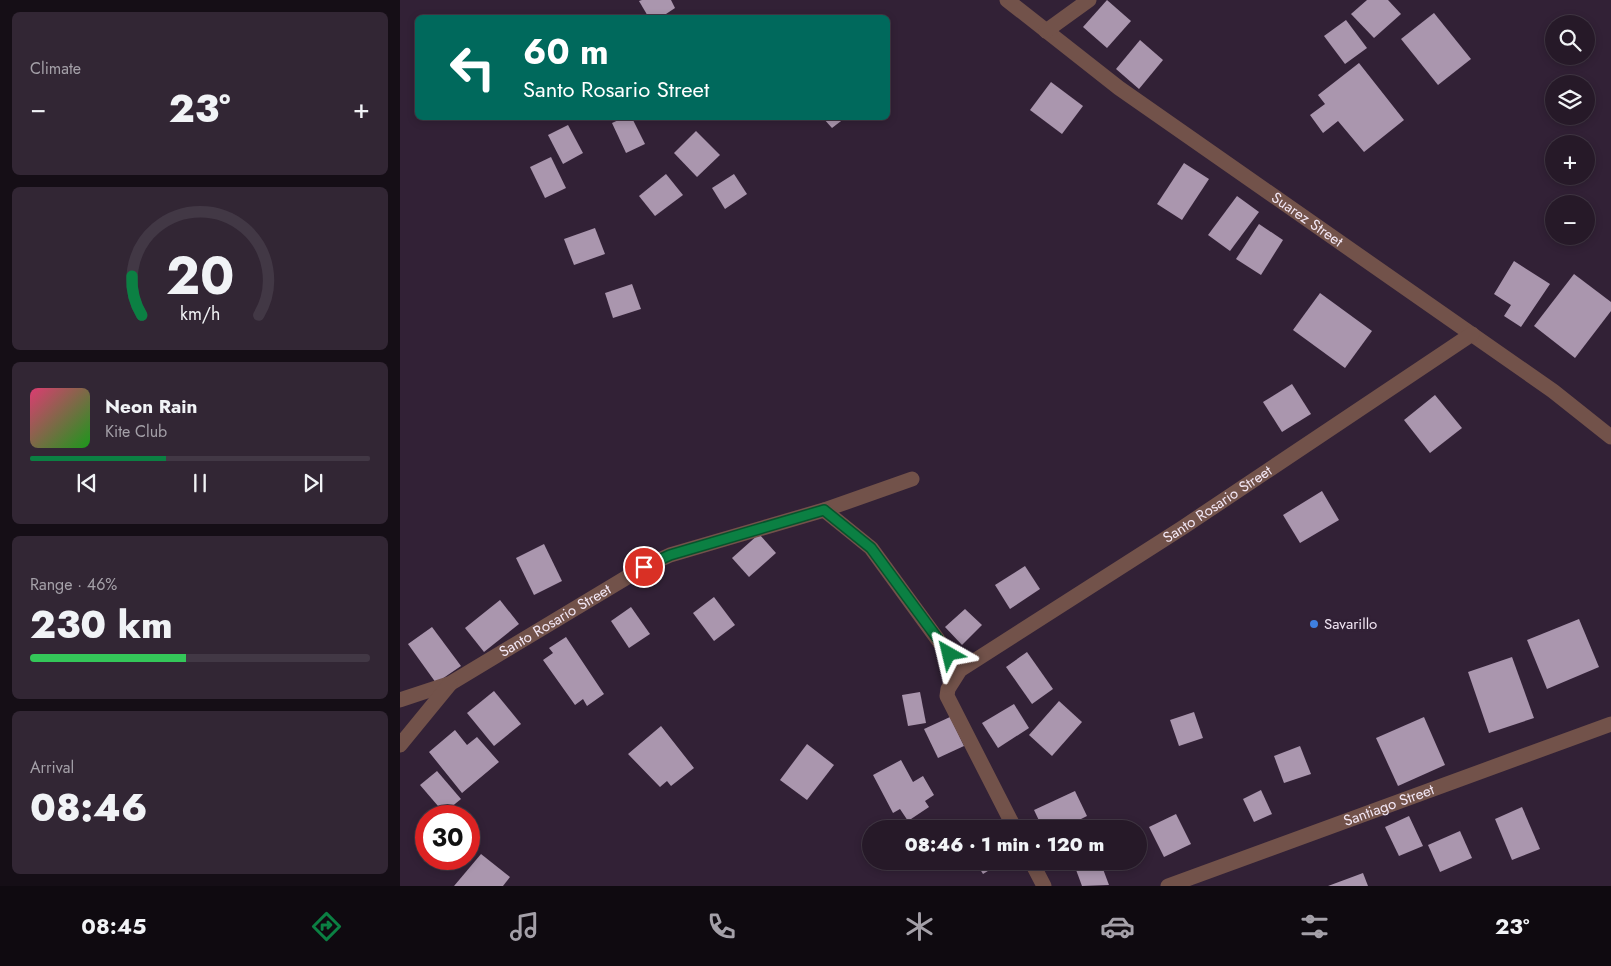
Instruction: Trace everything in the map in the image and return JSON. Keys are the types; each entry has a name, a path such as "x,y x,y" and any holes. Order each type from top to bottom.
{"street":[{"name":"Suarez Street","path":"1007,0 1119,88 1553,391 1611,437"},
{"path":"1046,31 1089,0"},
{"name":"Santo Rosario Street","path":"1010,820 947,696 948,689 960,670 1182,528 1472,334"},
{"name":"Santo Rosario Street","path":"400,700 451,683 644,567 670,555 824,510 912,479"},
{"path":"824,510 871,548 960,670"},
{"path":"400,745 451,683"},
{"name":"Santiago Street","path":"1168,886 1611,724"},
{"path":"1036,870 1044,886"}],"building":[{"path":"671,0 675,8 664,15 647,15 639,1"},
{"path":"1107,0 1131,21 1107,48 1083,27"},
{"path":"1367,0 1388,0 1401,14 1374,38 1351,14"},
{"path":"1434,13 1471,59 1438,85 1401,39"},
{"path":"1346,20 1367,48 1345,64 1324,36"},
{"path":"1140,40 1163,60 1139,89 1116,69"},
{"path":"1359,63 1404,120 1364,152 1338,121 1323,133 1310,115 1325,104 1318,95"},
{"path":"1051,82 1083,106 1062,134 1030,110"},
{"path":"619,120 633,120 645,144 626,153 612,123"},
{"path":"825,120 842,120 832,128"},
{"path":"568,125 583,153 563,164 548,135"},
{"path":"696,131 720,155 697,177 674,153"},
{"path":"551,157 566,188 545,198 530,167"},
{"path":"1184,163 1209,179 1182,220 1157,204"},
{"path":"666,174 683,195 655,216 639,196"},
{"path":"734,174 747,194 725,209 712,188"},
{"path":"1237,196 1259,212 1230,251 1208,235"},
{"path":"1259,224 1283,240 1261,275 1236,259"},
{"path":"595,228 605,254 574,265 564,239"},
{"path":"1514,261 1550,284 1521,327 1504,316 1511,305 1494,294"},
{"path":"1574,274 1611,302 1611,311 1575,358 1534,326"},
{"path":"632,284 641,309 613,318 605,293"},
{"path":"1320,293 1372,331 1345,368 1293,330"},
{"path":"1292,384 1311,414 1282,432 1263,402"},
{"path":"1435,395 1462,428 1430,453 1404,420"},
{"path":"1322,491 1339,520 1300,543 1283,515"},
{"path":"759,534 776,553 749,577 732,558"},
{"path":"544,544 562,581 534,595 516,558"},
{"path":"1025,566 1040,589 1010,609 995,585"},
{"path":"714,597 735,625 714,641 693,613"},
{"path":"500,600 519,624 484,652 465,628"},
{"path":"631,607 650,634 629,648 611,621"},
{"path":"965,609 982,625 962,645 945,627"},
{"path":"1579,619 1599,667 1547,689 1527,640"},
{"path":"432,627 461,666 436,683 408,644"},
{"path":"566,637 604,694 587,706 583,699 575,705 543,660 553,653 549,648"},
{"path":"1027,652 1053,689 1032,704 1006,667"},
{"path":"1512,657 1534,718 1489,733 1468,672"},
{"path":"494,691 521,724 494,746 467,713"},
{"path":"920,692 926,723 908,726 902,695"},
{"path":"1059,701 1082,722 1052,756 1029,735"},
{"path":"1014,704 1029,728 998,748 982,723"},
{"path":"1194,712 1203,738 1179,746 1170,720"},
{"path":"950,717 964,746 938,758 924,729"},
{"path":"1424,717 1445,765 1398,786 1376,738"},
{"path":"661,726 694,768 671,786 667,781 660,787 628,754"},
{"path":"455,730 467,745 477,737 499,762 462,793 429,752"},
{"path":"807,744 834,765 807,800 780,780"},
{"path":"1300,746 1311,774 1284,783 1274,756"},
{"path":"901,760 913,782 923,776 934,795 925,801 929,807 910,820 907,820 900,809 893,813 873,775"},
{"path":"437,771 461,799 454,805 437,805 420,785"},
{"path":"1261,790 1272,814 1254,822 1243,799"},
{"path":"1075,791 1087,816 1079,820 1039,820 1034,810"},
{"path":"1522,807 1540,849 1512,860 1495,819"},
{"path":"1176,814 1191,844 1164,857 1149,827"},
{"path":"1409,816 1423,846 1399,856 1385,827"},
{"path":"1460,831 1472,858 1440,872 1428,845"},
{"path":"481,854 510,877 503,886 454,886 468,870 480,870"},
{"path":"981,870 989,870 983,874"},
{"path":"1076,870 1103,870 1109,885 1082,886"},
{"path":"1363,873 1368,886 1328,886"}],"place":[{"name":"Savarillo","path":"1314,624"}],"route":[{"path":"644,567 670,555 720,542 824,510 871,548 949,654"}]}
